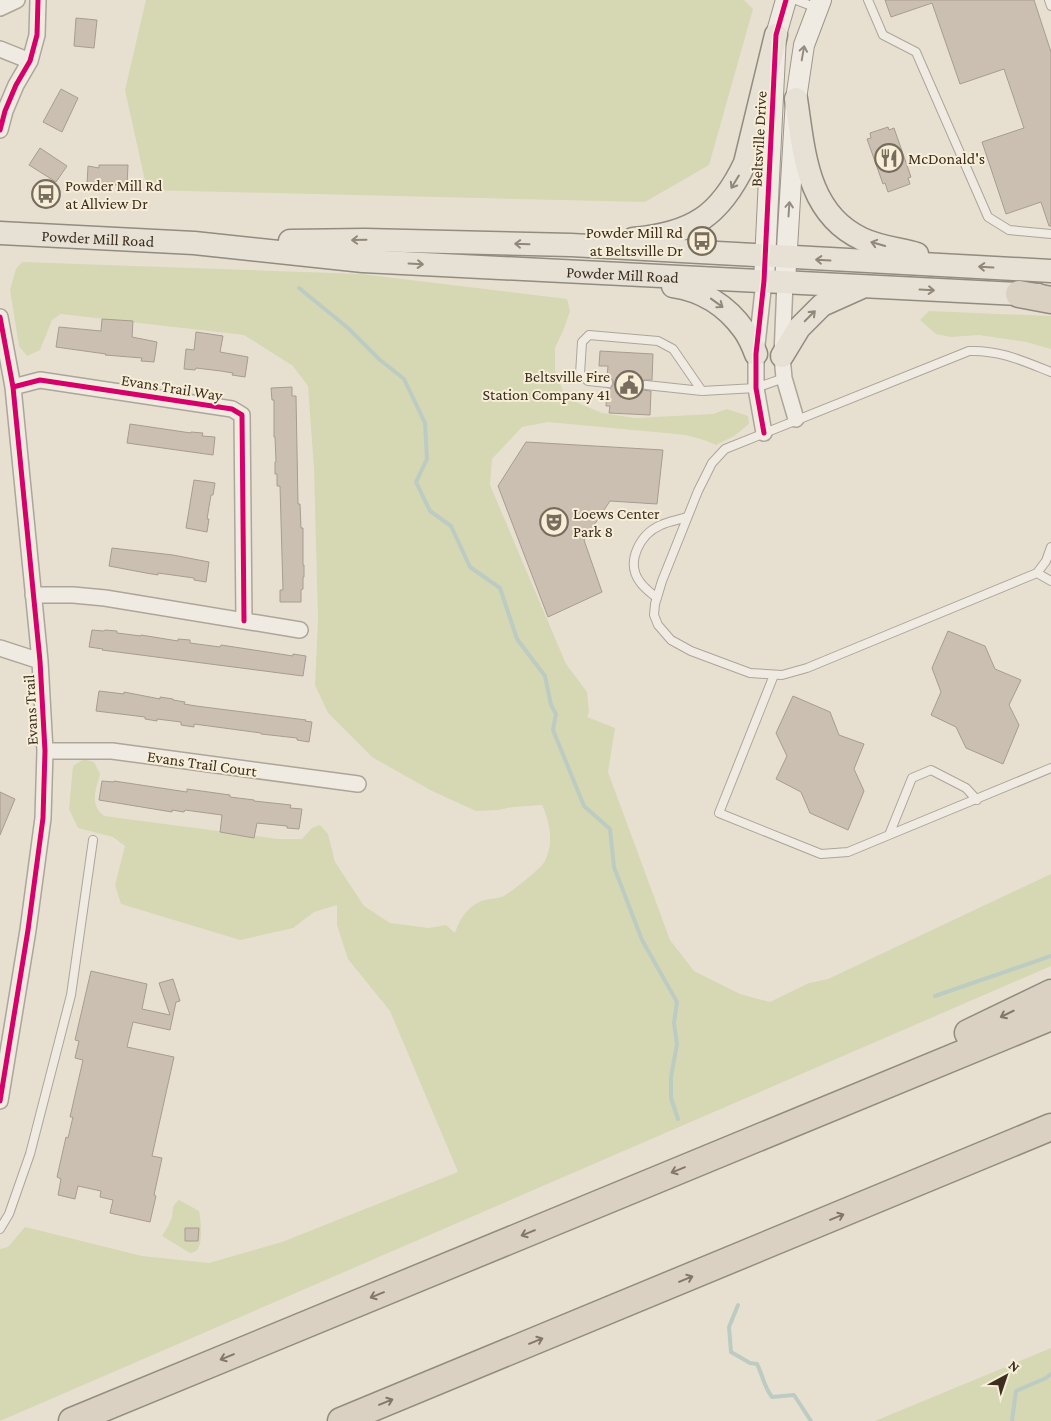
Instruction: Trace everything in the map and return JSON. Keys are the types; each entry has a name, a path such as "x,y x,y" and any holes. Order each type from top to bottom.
{"highway":[{"path":"1019,294 1051,298"},
{"path":"723,1152 1051,993"},
{"path":"72,1421 1051,1016"},
{"path":"341,1421 1051,1127"},
{"path":"876,1200 1051,1144"}],"main road":[{"path":"571,245 650,238 674,233 700,221 714,211 737,180 745,163 776,35"},
{"path":"796,99 806,168 814,188 834,218 854,234 876,244 959,266"},
{"name":"Powder Mill Road","path":"0,233 194,243 364,261 1019,294"},
{"name":"Powder Mill Road","path":"194,243 365,240 571,245 1051,271"},
{"path":"568,271 684,288 705,295 721,306 745,330 756,354"},
{"path":"782,356 799,328 822,305 861,287"}],"street":[{"path":"0,8 17,0"},
{"path":"0,130 5,111 16,85 30,60 37,35 38,0"},
{"name":"Beltsville Drive","path":"775,281 776,35 786,0"},
{"name":"Beltsville Drive","path":"776,257 804,45 819,4"},
{"path":"0,48 30,60"},
{"path":"764,433 756,388 756,354 775,281"},
{"path":"775,281 784,378 796,419"},
{"name":"Evans Trail","path":"0,317 13,387 40,660 45,751 43,818 0,1100"},
{"name":"Evans Trail Way","path":"13,387 40,380 232,409 242,415 244,621"},
{"path":"33,595 73,595 105,598 300,630"},
{"name":"Evans Trail","path":"0,648 40,660"},
{"name":"Evans Trail Court","path":"45,751 112,751 358,784"}],"lane":[{"path":"796,0 819,4"},
{"path":"868,0 883,35 916,52 988,217 1008,230 1051,234"},
{"path":"1049,0 1051,6"},
{"path":"608,383 588,381 580,374 582,342 589,335 658,341 673,349 702,391"},
{"path":"1051,372 1004,354 986,350 969,351 796,419 726,449 720,454 705,476 687,517 662,581 654,615 665,635 691,651 750,673 774,675 807,668 1037,573 1046,560 1051,548"},
{"path":"646,385 702,391 756,388 784,378"},
{"path":"657,598 640,584 636,576 633,565 635,553 650,532 660,526 687,517"},
{"path":"1037,573 1051,581"},
{"path":"774,675 719,813 821,854 848,852 1051,768"},
{"path":"889,834 912,778 931,770 966,788 977,800"},
{"path":"0,1229 9,1214 30,1154 71,995 93,840"}],"green space":[{"path":"146,0 744,0 753,9 709,165 645,202 147,190 125,90"},
{"path":"22,262 361,274 567,299 570,311 555,348 555,371 563,391 578,403 602,413 635,418 713,414 727,409 748,416 749,424 734,436 716,445 686,435 548,422 522,427 492,459 490,485 566,664 587,692 589,712 587,717 615,728 608,772 670,940 694,971 740,994 770,1002 809,983 828,979 1051,874 1051,966 0,1421 0,1249 8,1247 25,1227 142,1256 209,1263 282,1242 458,1172 390,1011 348,959 337,925 337,905 314,912 293,928 240,940 121,904 115,885 125,846 113,837 78,828 69,809 73,766 84,759 94,762 100,774 95,802 96,807 104,816 278,839 302,839 312,828 320,825 328,834 335,862 364,906 390,923 429,928 446,925 455,933 462,917 470,908 479,902 504,896 538,869 548,854 550,840 549,825 542,805 476,811 432,791 372,757 328,713 315,685 318,619 314,469 308,386 293,366 244,335 61,314 52,320 40,350 27,356 19,346 10,290 16,269"},
{"path":"929,311 1051,316 1051,349 1026,342 979,335 951,337 936,334 920,320"},
{"path":"179,1200 199,1211 201,1237 199,1247 195,1252 190,1253 162,1236 171,1219 173,1208"},
{"path":"1051,1348 1051,1421 875,1421"}],"building":[{"path":"885,0 1034,0 1051,52 1051,226 1049,226 1041,202 1006,214 982,142 1024,128 1004,69 960,84 932,3 891,17"},
{"path":"76,18 97,20 94,48 74,46"},
{"path":"61,89 78,98 62,132 43,122"},
{"name":"McDonald's","path":"888,127 889,130 894,128 911,177 908,178 910,184 888,192 885,183 883,184 867,139 871,138 870,133"},
{"path":"40,148 67,166 56,182 29,165"},
{"path":"99,165 128,165 127,185 87,185 88,166 99,168"},
{"path":"102,319 133,321 132,337 157,342 154,362 141,361 142,358 105,355 56,347 59,327 101,331"},
{"path":"196,332 223,336 220,352 248,357 245,377 221,371 196,368 195,370 184,369 186,349 194,350"},
{"name":"Beltsville Fire Station Company 41","path":"600,351 653,354 652,380 644,380 640,385 643,390 651,391 650,415 609,413 610,406 606,406 607,389 611,388 614,383 612,379 607,377 608,366 599,366"},
{"path":"292,387 292,396 296,396 298,504 300,504 301,528 303,528 304,577 301,602 280,602 280,590 283,590 280,486 277,486 277,474 275,474 274,400 272,400 271,388"},
{"path":"130,424 203,433 202,436 215,437 213,455 127,443"},
{"name":"Loews Center Park 8","path":"526,442 663,450 657,504 610,501 584,540 602,592 548,617 498,486"},
{"path":"194,480 215,483 207,519 209,519 207,532 186,528"},
{"path":"112,548 173,555 209,562 206,582 194,580 194,578 158,573 158,575 109,566"},
{"path":"92,630 117,631 117,633 178,641 178,639 190,640 190,643 220,647 221,645 293,656 293,654 306,656 303,676 102,650 89,647"},
{"path":"948,631 985,646 995,669 1021,680 1009,705 1019,725 1003,764 966,748 956,727 931,715 941,692 932,668"},
{"path":"99,691 124,694 124,692 160,699 160,697 196,706 306,720 312,722 309,742 297,740 297,738 194,724 194,727 181,725 181,722 157,719 157,721 145,719 145,717 96,711"},
{"path":"793,696 830,712 839,735 864,744 854,769 864,791 848,830 810,813 801,792 776,779 787,756 776,733"},
{"path":"102,781 114,781 187,792 187,789 230,795 230,797 254,801 291,805 290,808 302,809 299,829 257,823 254,838 220,832 222,815 185,810 184,812 172,810 172,812 99,800"},
{"path":"0,792 15,799 0,835"},
{"path":"91,971 147,984 142,1009 170,1015 159,983 173,979 180,1001 176,1002 170,1030 133,1022 127,1047 174,1057 152,1156 162,1158 150,1222 110,1213 113,1200 100,1197 101,1191 78,1186 75,1199 58,1195 61,1179 57,1177 66,1137 68,1138 73,1117 70,1117 83,1060 75,1058 79,1041 75,1040"},
{"path":"185,1228 199,1228 198,1241 185,1241"}],"waterway":[{"path":"299,288 348,328 379,359 404,379 425,423 427,459 416,482 430,511 451,526 470,567 500,588 517,639 545,676 551,705 556,714 553,730 584,806 610,829 614,867 642,940 677,1002 674,1023 677,1044 671,1077 671,1098 678,1119"},
{"path":"935,996 1051,956"},
{"path":"738,1305 729,1327 731,1352 750,1363 757,1364 772,1397 794,1395 811,1421"},
{"path":"1012,1421 1016,1391 1051,1374"}],"cycle path":[{"path":"0,130 5,111 16,85 30,61 37,35 38,0"},
{"path":"764,433 756,388 756,354 764,281 776,35 786,0"},
{"path":"0,317 13,387 40,661 45,751 43,818 28,930 0,1101"},
{"path":"13,387 40,380 232,409 242,415 244,621"}],"place":[{"name":"McDonald's","path":"889,158"},
{"name":"Powder Mill Rd at Allview Dr","path":"46,194"},
{"name":"Powder Mill Rd at Beltsville Dr","path":"702,241"},
{"name":"Beltsville Fire Station Company 41","path":"629,385"},
{"name":"Loews Center Park 8","path":"554,522"}]}
